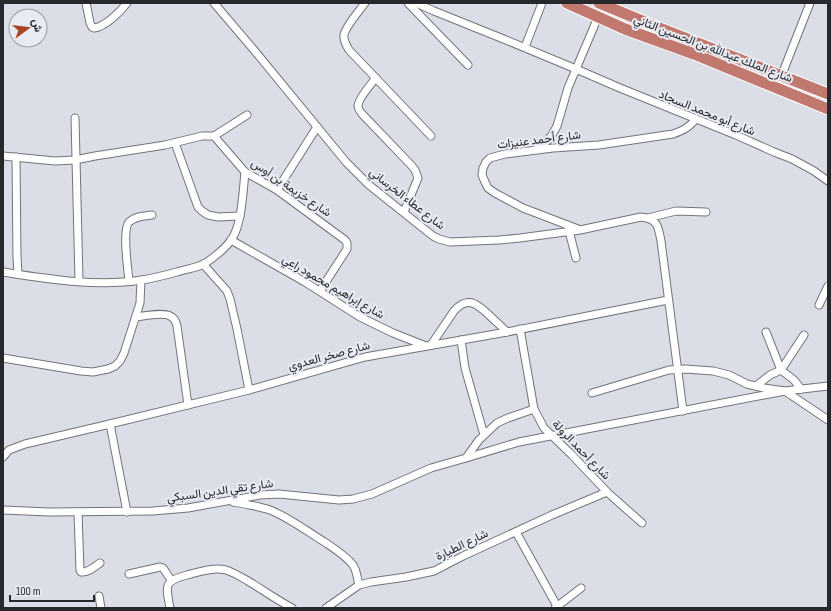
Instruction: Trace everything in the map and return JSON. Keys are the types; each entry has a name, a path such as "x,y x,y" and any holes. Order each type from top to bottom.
{"highway":[{"name":"شارع الملك عبدالله بن الحسين الثاني","path":"567,3 625,29 694,54 828,109"},
{"name":"شارع الملك عبدالله بن الحسين الثاني","path":"599,3 828,94"}],"street":[{"path":"86,3 92,26 94,28 98,28 108,22 127,3"},
{"name":"شارع عطاء الخرساني","path":"214,3 346,162 369,186 433,236 439,239 450,242 499,240 580,230 641,217 648,218 676,211 706,212"},
{"path":"365,3 346,30 344,35 345,44 349,50 432,136"},
{"path":"408,3 468,65"},
{"name":"شارع أبو محمد السجاد","path":"416,3 576,68 620,88 803,164 814,170 828,181"},
{"path":"525,47 542,3"},
{"path":"777,87 810,3"},
{"path":"535,151 546,142 557,126 568,88 598,17"},
{"path":"376,78 358,106 365,117 416,173 418,179 404,212"},
{"path":"3,156 55,161 75,160 175,143 202,136 214,136 247,115"},
{"path":"75,118 79,281"},
{"name":"شارع أحمد عنيزات","path":"580,230 523,208 488,188 482,175 486,162 490,158 505,154 553,148 599,145 668,135 689,127 696,119"},
{"path":"277,190 317,126"},
{"name":"شارع خزيمة بن أوس","path":"214,136 245,172 277,190 342,237 347,243 347,249 320,291"},
{"path":"175,143 198,207 208,215 240,216"},
{"path":"16,157 18,274"},
{"path":"3,272 57,280 98,282 129,281 141,280 172,273 203,264 219,252 231,240 238,226 245,172"},
{"path":"129,281 126,241 127,224 132,219 139,216 152,215"},
{"path":"648,218 658,225 683,412"},
{"path":"569,231 576,258"},
{"name":"شارع إبراهيم محمود راعي","path":"231,240 320,291 380,328 409,340 429,346"},
{"path":"203,264 221,283 229,295 249,390"},
{"path":"3,358 93,372 115,366 122,357 136,317 140,302 141,280"},
{"path":"819,305 828,286"},
{"name":"شارع صخر العدوي","path":"3,457 6,448 249,390 365,357 507,332 668,300"},
{"path":"429,346 454,311 466,302 474,303 481,308 507,332"},
{"path":"136,317 166,314 175,319 188,405"},
{"name":"شارع أحمد الرولة","path":"520,329 534,409 544,428 607,492 642,523"},
{"path":"766,332 781,370 794,380 801,389"},
{"path":"756,386 770,375 781,370 804,335"},
{"path":"461,340 465,368 484,435"},
{"path":"592,393 677,369 713,371 729,375 747,384 785,391 828,386"},
{"path":"785,391 828,420"},
{"name":"شارع تقي الدين السبكي","path":"3,510 128,512 174,510 260,495 279,494 353,500 372,494 431,468 519,442 683,412 785,391"},
{"path":"466,458 479,440 497,423 534,409"},
{"path":"110,424 128,512"},
{"name":"شارع الطيارة","path":"326,608 358,585 434,571 463,556 607,492"},
{"path":"227,501 259,507 277,513 294,523 347,558 355,570 358,585"},
{"path":"78,512 80,570 83,573 100,563"},
{"path":"516,532 556,607 581,588"},
{"path":"130,574 160,567 163,568 171,580"},
{"path":"170,608 167,588 171,580 215,569 226,570 292,608"},
{"path":"99,596 101,608"}]}
